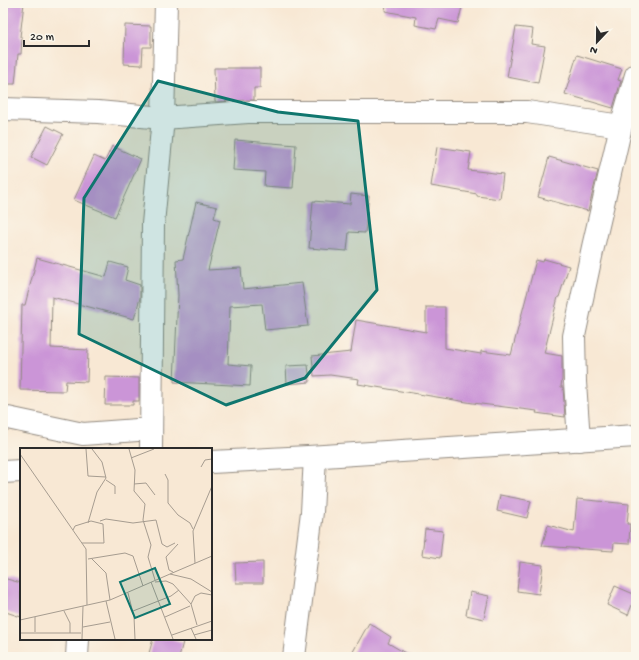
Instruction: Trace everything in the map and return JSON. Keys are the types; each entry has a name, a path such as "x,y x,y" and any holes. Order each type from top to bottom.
{"street":[{"path":"3,417 83,434 151,439 153,224 163,118 166,3"},
{"path":"579,440 575,382 574,336 621,126 636,75"},
{"path":"3,109 98,112 163,118 248,112 527,112 621,126"},
{"path":"212,462 315,457 636,436"},
{"path":"294,657 312,512 315,457"},
{"path":"3,472 20,471"},
{"path":"77,657 78,640"}],"highlighted area":[{"path":"158,81 278,112 358,121 377,290 305,378 226,405 79,334 84,198"}],"building":[{"path":"3,3 24,3 20,37 22,37 21,54 18,54 15,84 3,84"},
{"path":"386,3 463,3 458,23 439,19 436,29 415,25 416,17 385,11"},
{"path":"125,25 151,26 151,47 143,47 142,65 124,64"},
{"path":"516,27 533,29 531,44 545,46 538,83 507,77"},
{"path":"577,55 622,69 618,80 621,81 613,108 565,94"},
{"path":"214,68 260,68 260,88 254,88 254,100 215,102"},
{"path":"47,126 63,134 47,165 31,157"},
{"path":"235,140 296,145 293,188 264,186 265,172 233,170"},
{"path":"112,146 141,159 115,217 74,200 94,156 105,161"},
{"path":"437,147 471,152 468,170 503,174 500,199 477,196 477,194 431,186"},
{"path":"549,157 598,171 588,211 538,197"},
{"path":"351,194 369,196 365,233 349,232 347,251 309,248 313,201 350,204"},
{"path":"196,202 217,207 214,218 220,220 208,270 241,268 243,289 302,283 308,326 265,330 262,304 230,306 228,364 251,366 250,386 174,382 178,295 176,260 183,259"},
{"path":"37,258 106,277 110,262 128,267 125,280 140,285 140,298 134,319 52,297 51,348 88,350 87,382 66,381 65,391 20,390 22,305 25,305"},
{"path":"544,259 569,266 558,297 544,353 562,356 561,387 563,387 565,417 536,413 537,411 473,403 358,384 359,379 330,375 314,376 312,356 351,352 356,320 426,332 426,307 445,307 445,348 481,354 481,351 511,355 536,260 543,262"},
{"path":"308,365 310,382 287,384 286,366"},
{"path":"106,377 139,378 139,401 133,401 133,405 105,405"},
{"path":"500,495 531,501 527,518 497,511"},
{"path":"577,499 629,504 627,524 630,524 629,544 614,543 613,551 542,546 548,525 574,532"},
{"path":"425,529 443,531 440,558 422,555"},
{"path":"263,562 263,583 236,583 235,563"},
{"path":"520,562 543,565 539,594 517,591"},
{"path":"3,578 20,583 20,617 3,611"},
{"path":"615,586 636,595 628,615 607,605"},
{"path":"470,592 489,596 484,619 466,615"},
{"path":"369,623 391,637 388,643 412,657 350,657"},
{"path":"153,640 176,640 183,642 179,657 163,657 149,653"}]}
